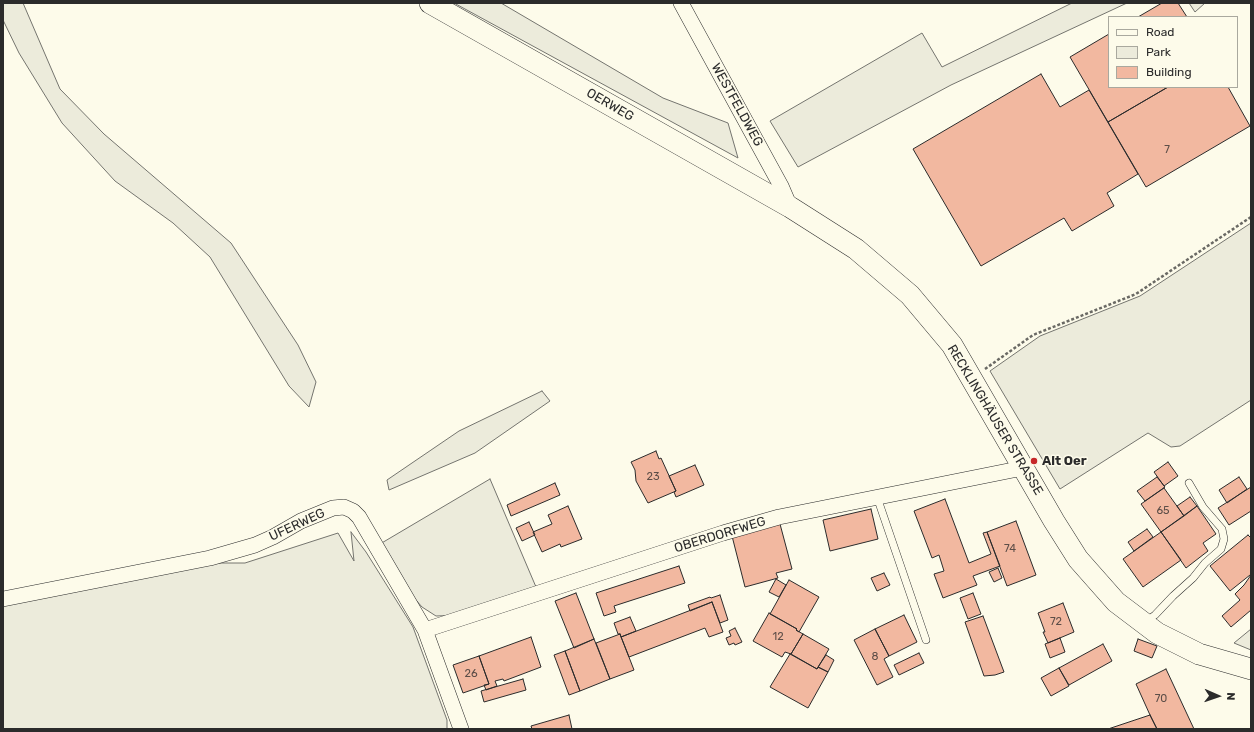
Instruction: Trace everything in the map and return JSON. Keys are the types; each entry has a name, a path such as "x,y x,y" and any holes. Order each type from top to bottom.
{"street":[{"name":"OERWEG","path":"430,3 790,207"},
{"name":"WESTFELDWEG","path":"681,3 781,186 790,207"},
{"name":"RECKLINGHÄUSER STRASSE","path":"790,207 856,249 910,296 952,345 1023,468 1078,559 1116,602 1157,633 1199,654 1251,669"},
{"name":"OBERDORFWEG","path":"425,630 723,533 779,517 1023,468"},
{"name":"UFERWEG","path":"3,599 210,558 255,545 273,537 301,521 333,508 344,507 353,511 359,518 425,630 461,729"}],"lane":[{"path":"1143,623 1155,615 1193,578 1205,563 1221,549 1224,539 1222,529 1203,507 1189,483"},
{"path":"877,497 926,640"}],"path":[{"path":"972,378 1033,334 1136,294 1251,217"}],"green space":[{"path":"3,3 23,3 60,89 104,134 231,243 298,345 316,382 309,407 289,386 210,257 173,223 115,181 62,123 19,53 3,20"},
{"path":"454,3 501,3 663,98 728,123 738,158"},
{"path":"1072,3 1127,3 951,85 798,167 770,121 922,33 942,67"},
{"path":"1189,3 1205,3 1195,12"},
{"path":"1251,223 1251,400 1180,446 1171,447 1148,433 1060,489 990,371 1040,336 1140,296"},
{"path":"542,391 550,401 475,453 389,490 387,480 459,431"},
{"path":"490,479 536,587 463,615 436,616 422,607 409,592 380,544"},
{"path":"351,532 366,552 413,627 447,720 447,729 3,729 3,604 211,563 245,563 338,533 354,561"},
{"path":"1251,629 1251,650 1234,643"}],"building":[{"path":"1162,3 1178,3 1186,16 1140,16"},
{"path":"1108,35 1108,88 1166,88 1108,122 1070,57"},
{"path":"1041,74 1060,107 1089,90 1138,174 1107,193 1114,206 1072,231 1064,218 981,266 913,149"},
{"path":"1166,88 1229,88 1250,126 1146,187 1108,122"},
{"path":"656,451 659,459 661,458 676,491 648,503 636,481 635,470 631,462"},
{"path":"1168,462 1178,476 1164,486 1154,472"},
{"path":"695,465 704,485 676,497 674,492 676,491 669,476"},
{"path":"1157,477 1165,487 1145,501 1137,491"},
{"path":"1239,477 1247,489 1227,503 1219,490"},
{"path":"555,483 560,495 511,516 507,505"},
{"path":"1251,487 1251,511 1229,525 1218,508"},
{"path":"1164,488 1184,516 1161,532 1141,504"},
{"path":"1190,497 1197,506 1184,516 1177,506"},
{"path":"945,499 969,563 991,554 983,533 987,532 1000,566 973,576 977,585 943,598 934,574 944,571 939,555 932,558 914,511"},
{"path":"568,506 582,539 561,547 560,544 542,552 533,532 552,524 548,515"},
{"path":"1197,506 1216,534 1203,543 1208,551 1186,568 1161,532"},
{"path":"871,509 878,539 830,551 823,520"},
{"path":"1016,521 1036,575 1007,586 987,532"},
{"path":"529,522 535,535 522,541 516,528"},
{"path":"780,524 792,569 776,573 778,578 745,587 732,536"},
{"path":"1147,529 1153,537 1134,551 1128,542"},
{"path":"1161,532 1181,560 1143,587 1123,559"},
{"path":"1248,535 1251,538 1251,575 1230,591 1210,566"},
{"path":"679,566 685,583 614,606 616,612 604,616 596,593"},
{"path":"998,568 1002,578 994,582 989,572"},
{"path":"884,573 890,585 877,591 871,578"},
{"path":"1251,575 1251,610 1231,627 1222,616 1240,600 1235,594"},
{"path":"776,579 786,585 779,597 769,592"},
{"path":"789,580 819,597 799,632 796,630 797,629 770,614"},
{"path":"576,593 594,639 574,648 555,601"},
{"path":"973,593 981,614 968,619 960,598"},
{"path":"720,595 728,620 720,623 712,602 690,611 688,605"},
{"path":"712,602 723,632 709,637 705,628 629,657 621,637"},
{"path":"1063,603 1074,632 1048,643 1043,632 1045,632 1038,613"},
{"path":"769,613 803,634 791,654 785,652 782,657 753,641"},
{"path":"904,615 917,642 889,656 875,629"},
{"path":"983,616 1004,672 995,675 984,676 965,622"},
{"path":"630,617 636,631 621,637 620,634 618,634 614,623"},
{"path":"735,628 742,642 735,645 734,643 729,645 726,638 731,636 729,631"},
{"path":"875,629 889,656 884,659 893,677 877,685 854,640"},
{"path":"620,634 634,670 610,679 596,643"},
{"path":"803,634 829,649 817,669 791,654"},
{"path":"531,637 541,667 504,681 503,679 495,681 497,686 486,690 484,685 489,684 479,656"},
{"path":"1060,638 1065,652 1050,658 1045,644"},
{"path":"594,639 610,679 580,691 565,651"},
{"path":"1138,639 1157,646 1152,658 1134,651"},
{"path":"1103,644 1112,661 1069,685 1059,668"},
{"path":"565,651 580,691 569,695 554,655"},
{"path":"919,653 924,663 899,675 894,665"},
{"path":"790,654 817,669 818,667 828,672 808,708 770,687"},
{"path":"826,655 834,660 828,672 818,667"},
{"path":"479,656 489,684 463,693 453,665"},
{"path":"1059,668 1069,686 1051,696 1041,678"},
{"path":"1166,669 1194,729 1157,729 1150,715 1136,684"},
{"path":"523,679 526,690 484,702 481,691"},
{"path":"569,715 572,729 532,729 531,726"},
{"path":"1150,715 1157,729 1108,729"}],"place":[{"name":"Alt Oer","path":"1034,461"}]}
